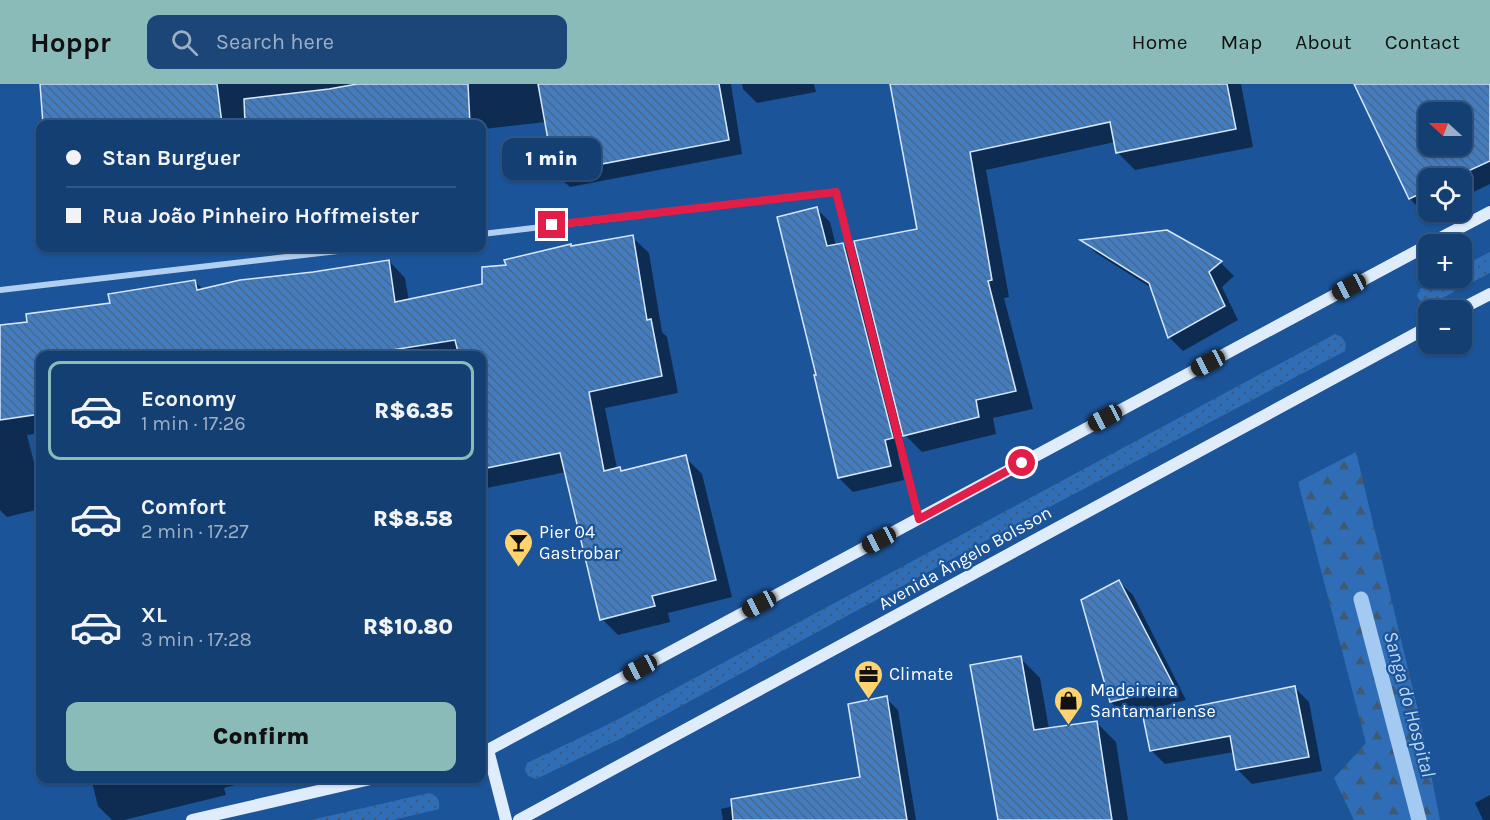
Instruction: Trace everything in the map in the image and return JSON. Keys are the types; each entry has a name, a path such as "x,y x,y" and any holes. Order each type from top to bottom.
{"main road":[{"path":"1449,234 1490,212"},
{"path":"486,750 1418,251"},
{"path":"1472,303 1490,294"},
{"name":"Avenida Ângelo Bolsson","path":"519,820 1418,332"},
{"path":"486,757 506,820"},
{"path":"192,820 353,783"}],"street":[{"path":"486,234 836,192 919,519"},
{"path":"0,290 329,252"}],"green space":[{"path":"1490,252 1490,273 1472,282 1472,261"},
{"path":"1461,288 1439,300 1420,300 1417,296 1420,289"},
{"path":"1335,334 1342,337 1346,344 1345,351 985,541 622,738 536,779 528,776 525,770 527,763 613,722"},
{"path":"1356,452 1420,719 1440,820 1354,820 1334,778 1366,743 1298,482"},
{"path":"429,793 438,799 439,809 393,820 311,820"}],"building":[{"path":"40,84 217,84 222,120 43,120"},
{"path":"357,84 468,84 470,120 245,120 244,99"},
{"path":"538,84 719,84 729,140 554,173"},
{"path":"890,84 1227,84 1236,129 1116,153 1110,122 970,152 992,280 988,281 1016,391 976,400 979,417 903,436 854,241 917,229"},
{"path":"1354,84 1490,84 1490,161 1472,169 1418,168 1418,195 1409,199"},
{"path":"817,207 827,246 843,243 893,438 885,440 891,466 838,478 814,375 816,375 777,217"},
{"path":"1167,230 1222,261 1209,272 1225,306 1168,338 1149,283 1080,240"},
{"path":"633,235 647,320 651,319 662,376 589,392 604,471 620,467 621,471 686,455 716,580 652,596 655,606 600,620 560,453 486,468 486,351 458,351 455,340 386,351 36,351 36,415 0,420 0,325 27,322 26,314 110,303 108,294 195,280 197,290 240,280 389,260 395,302 482,284 482,267 506,265 504,260 571,244 571,246"},
{"path":"1119,580 1174,686 1110,702 1081,600"},
{"path":"1021,656 1034,730 1097,721 1112,820 998,820 970,665"},
{"path":"1295,686 1309,757 1236,770 1230,736 1150,751 1143,717"},
{"path":"887,696 907,820 733,820 731,799 860,777 848,704"}],"waterway":[{"name":"Sanga do Hospital","path":"1361,599 1419,820"}],"place":[{"name":"Pier 04 Gastrobar","path":"518,568"},
{"name":"Climate","path":"868,700"},
{"name":"Madeireira Santamariense","path":"1069,726"}],"route":[{"path":"552,225 836,192 919,519 1022,463"}]}
